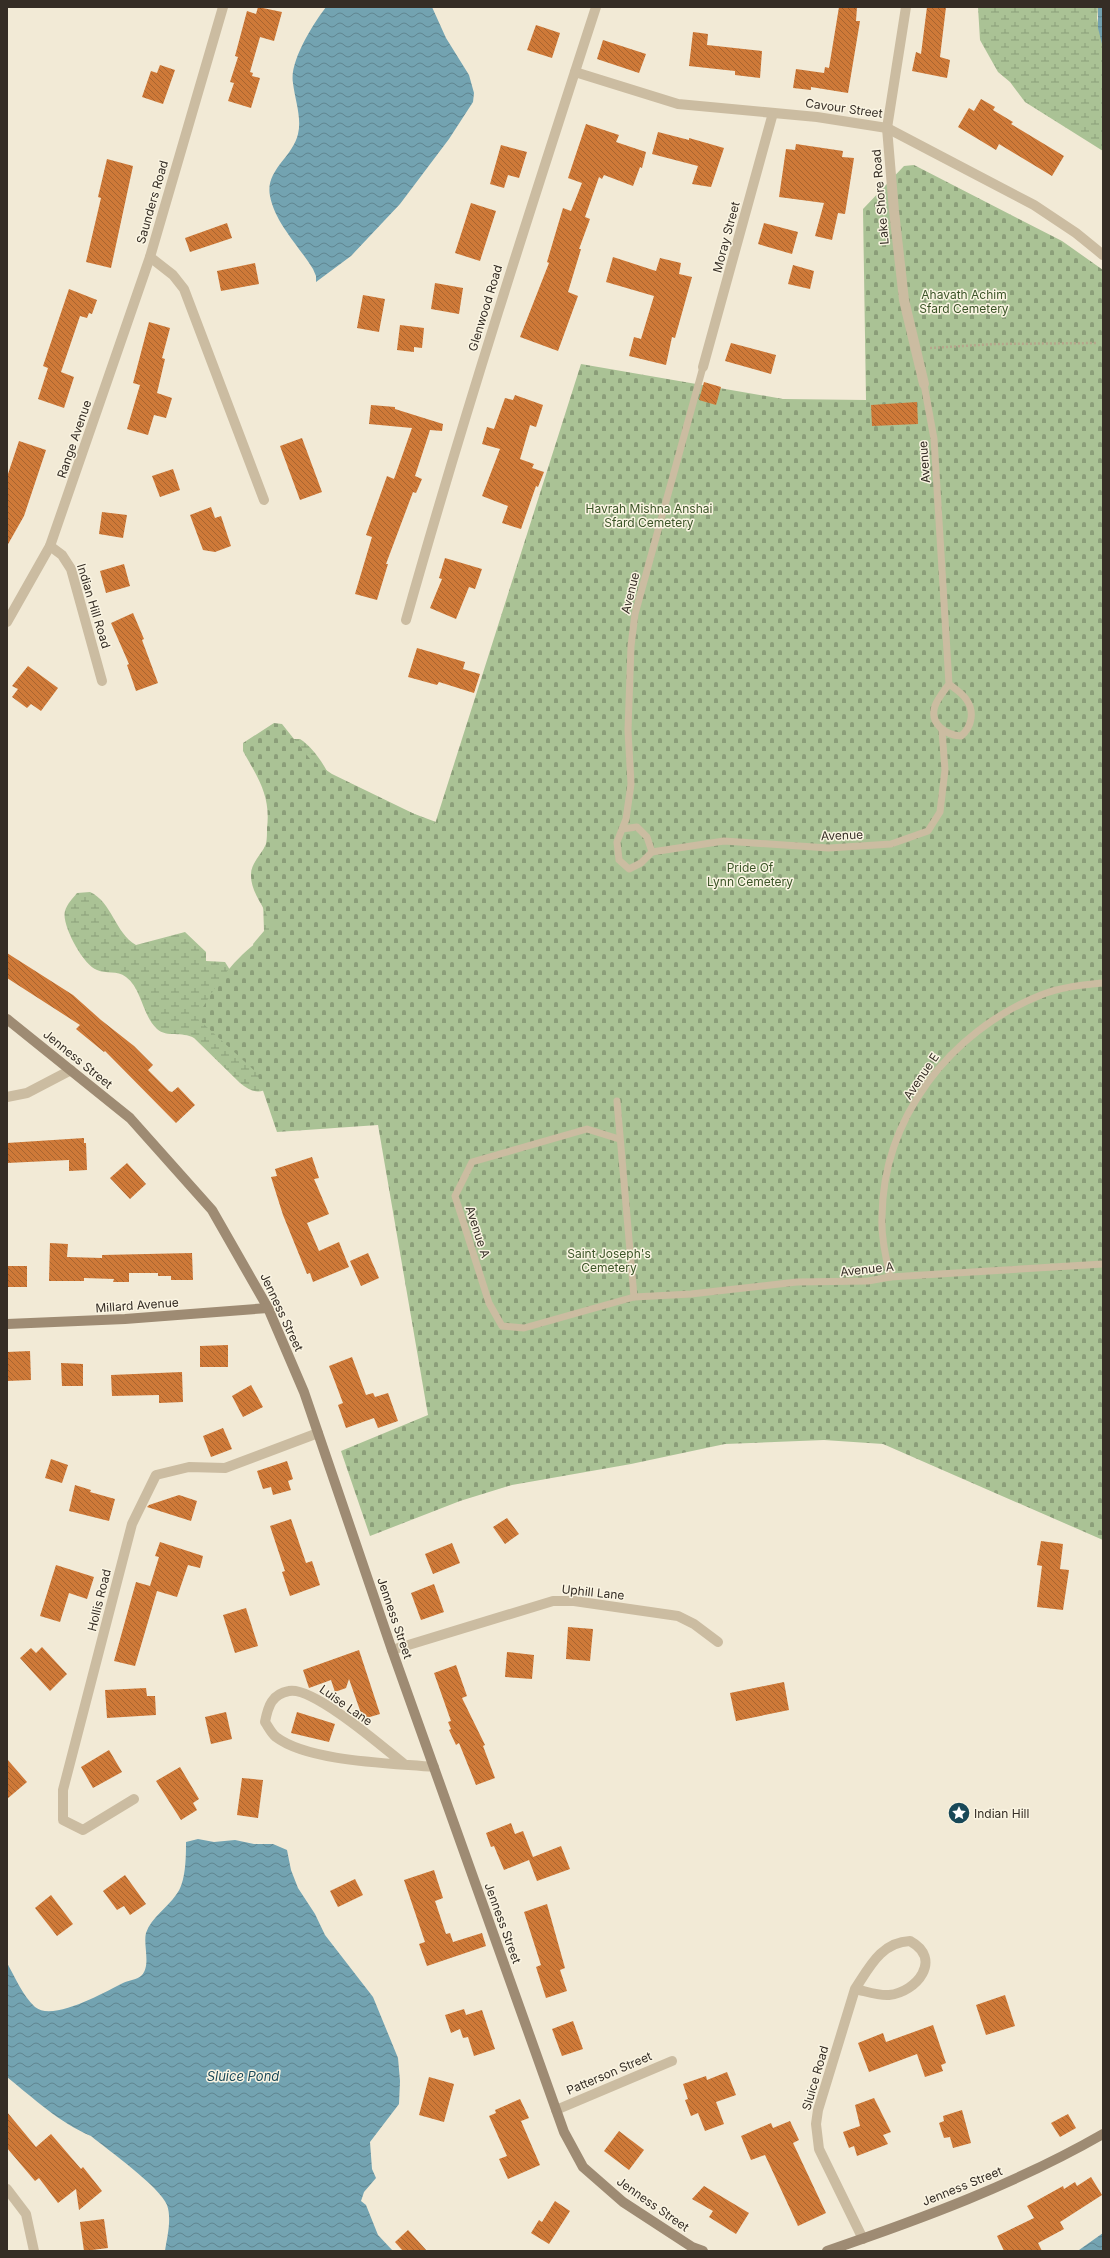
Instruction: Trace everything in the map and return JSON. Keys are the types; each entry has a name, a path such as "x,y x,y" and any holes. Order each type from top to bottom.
{"street":[{"name":"Saunders Road","path":"223,7 150,257 173,275 184,289 264,500"},
{"name":"Glenwood Road","path":"406,620 439,503 507,280 596,7"},
{"name":"Lake Shore Road","path":"906,7 887,128 904,300 924,384"},
{"name":"Cavour Street","path":"575,72 678,104 818,117 887,128 1034,205 1076,233 1103,255"},
{"name":"Moray Street","path":"703,368 773,113"},
{"name":"Range Avenue","path":"7,622 50,546 150,257"},
{"name":"Indian Hill Road","path":"50,546 62,555 71,569 102,681"},
{"name":"Jenness Street","path":"7,1019 130,1118 212,1210 268,1308 304,1392 392,1650 564,2132 583,2167 623,2202 692,2247 703,2251"},
{"path":"7,1097 27,1093 71,1070"},
{"name":"Millard Avenue","path":"7,1324 125,1319 268,1308"},
{"name":"Hollis Road","path":"134,1798 83,1830 63,1820 64,1790 132,1524 156,1475 189,1467 225,1468 318,1433"},
{"name":"Uphill Lane","path":"392,1650 553,1600 574,1601 678,1616 694,1624 718,1642"},
{"name":"Luise Lane","path":"404,1764 341,1715 308,1694 290,1690 273,1699 268,1706 265,1722 275,1736 290,1745 321,1755 404,1764 434,1767"},
{"name":"Sluice Road","path":"855,1989 887,1996 903,1992 915,1984 924,1972 926,1961 923,1952 910,1941 892,1944 875,1958 855,1989 818,2110 816,2131 819,2149 863,2238"},
{"name":"Patterson Street","path":"556,2110 672,2061"},
{"name":"Jenness Street","path":"826,2251 969,2200 1073,2152 1103,2134"},
{"path":"7,2189 26,2214 34,2251"}],"lane":[{"name":"Avenue","path":"703,368 635,614 631,646 628,730 631,784 626,819 617,842 619,860 628,868 641,863 652,852 724,841 829,848 891,844 928,831 940,812 944,770 942,730 935,720 935,707 949,684 934,438 924,384"},
{"path":"942,730 951,735 961,736 966,732 971,723 970,710 966,699 949,684"},
{"path":"622,829 637,828 647,837 652,852"},
{"name":"Avenue E","path":"890,1277 882,1218 887,1167 897,1139 909,1114 944,1059 964,1041 1016,1007 1042,995 1075,986 1103,983"},
{"path":"617,1101 619,1139 634,1297"},
{"name":"Avenue A","path":"619,1139 587,1129 472,1162 455,1196 490,1303 502,1326 524,1328 634,1297 691,1294 797,1282 868,1281 890,1277 1103,1264"}],"path":[{"path":"916,350 961,345 1097,343"}],"green space":[{"path":"978,7 1098,7 1097,18 1103,48 1103,151 1025,102 1010,82 998,72 980,40"},
{"path":"914,165 1062,241 1103,270 1103,1540 883,1444 824,1440 725,1444 631,1464 512,1485 460,1501 370,1536 341,1451 428,1415 378,1125 277,1132 257,1073 197,1018 212,992 228,970 248,950 272,932 268,917 254,889 251,874 251,870 255,862 266,844 268,817 267,806 262,788 243,751 243,743 274,723 282,724 310,759 332,774 435,824 581,364 783,399 866,400 863,209 904,166"},
{"path":"293,739 300,739 310,747 322,763 332,781 436,822 270,1088 262,1091 255,1091 240,1083 194,1038 185,1035 165,1033 157,1029 148,1017 135,988 126,977 115,973 97,970 91,967 74,944 66,925 65,911 77,893 90,892 104,903 123,933 136,945 185,932 206,952 206,961 225,962 230,970 255,951 253,944 264,931 263,901"}],"water":[{"path":"326,7 432,7 446,38 469,75 474,93 473,102 449,139 400,204 351,256 316,282 316,276 313,269 277,216 270,196 270,187 275,171 291,150 298,134 299,115 293,83 293,74 298,54 309,33"},
{"path":"1098,7 1103,7 1103,48 1098,28"},
{"name":"Sluice Pond","path":"198,1839 214,1842 235,1840 254,1844 273,1844 287,1850 291,1870 298,1888 315,1914 325,1935 373,1997 398,2058 400,2081 399,2104 370,2142 372,2169 376,2178 364,2192 361,2201 366,2205 378,2235 393,2251 165,2251 169,2228 169,2216 167,2205 155,2189 133,2169 91,2136 58,2117 7,2077 7,1963 31,2003 43,2011 54,2011 79,2004 123,1983 140,1977 145,1971 146,1966 145,1938 148,1928 172,1900 182,1884 185,1870 186,1842"},
{"path":"1103,2233 1103,2251 1077,2251 1079,2250"}],"building":[{"path":"258,7 282,12 274,41 260,37 250,72 253,73 252,76 260,78 251,108 228,101 234,83 230,82 238,57 235,56 247,11 256,14"},
{"path":"839,7 857,7 856,21 860,21 848,93 811,87 811,90 793,88 796,69 824,73 825,67 829,68"},
{"path":"927,7 946,7 940,57 950,60 947,78 912,71 916,52 921,54"},
{"path":"536,25 560,33 552,58 527,50"},
{"path":"693,32 708,34 707,45 762,51 760,78 735,75 735,71 689,66"},
{"path":"603,40 646,54 639,73 597,59"},
{"path":"160,65 175,70 163,104 142,97 151,71 157,73"},
{"path":"981,99 995,107 993,110 1013,122 1011,124 1064,156 1052,176 999,144 996,150 958,127 969,108 974,111"},
{"path":"586,124 619,135 616,142 646,152 642,168 640,167 633,186 604,175 602,179 599,177 585,217 590,219 579,249 581,249 568,292 578,296 558,351 520,337 549,263 547,262 563,208 571,211 582,183 568,178"},
{"path":"658,132 689,140 689,138 724,148 711,187 692,184 698,166 652,154"},
{"path":"796,144 843,151 842,157 854,158 845,214 838,213 832,240 815,236 824,203 779,197 786,149 795,150"},
{"path":"501,145 527,152 519,178 508,175 504,188 490,184"},
{"path":"107,159 133,166 111,268 86,262 101,198 98,197"},
{"path":"471,203 496,211 480,261 455,253"},
{"path":"227,223 232,238 190,252 185,238"},
{"path":"764,223 798,232 792,254 758,244"},
{"path":"613,257 656,271 660,258 681,263 679,274 692,277 675,338 672,337 666,365 629,356 634,337 641,339 654,296 606,282"},
{"path":"255,263 259,284 221,291 217,271"},
{"path":"793,265 814,271 810,289 788,284"},
{"path":"435,283 463,288 459,314 431,309"},
{"path":"69,289 97,300 92,314 89,313 87,318 80,316 61,372 74,377 64,408 38,399 48,368 43,366"},
{"path":"363,295 385,299 379,332 357,328"},
{"path":"149,322 170,328 162,358 165,359 157,393 172,398 166,418 154,415 148,435 127,429 140,385 133,383"},
{"path":"400,325 424,328 422,348 414,347 414,352 397,350"},
{"path":"731,343 776,355 771,374 725,361"},
{"path":"704,382 721,387 716,405 699,400"},
{"path":"515,395 543,405 536,427 530,425 520,459 534,464 532,468 544,472 538,487 536,486 521,529 502,523 508,506 482,496 500,449 482,444 487,427 494,429 505,398 513,400"},
{"path":"917,402 918,424 872,426 871,405"},
{"path":"371,405 395,407 395,409 443,424 442,431 430,430 415,476 422,479 416,493 413,492 386,564 388,564 377,600 355,594 372,537 366,535 387,476 394,479 412,428 369,424"},
{"path":"302,438 322,492 300,500 280,446"},
{"path":"19,441 46,450 24,516 7,546 7,477"},
{"path":"173,469 180,490 160,497 152,476"},
{"path":"211,507 215,518 221,516 231,546 215,552 203,550 190,515"},
{"path":"102,512 127,515 123,538 99,534"},
{"path":"445,558 482,569 475,589 469,587 456,619 430,608 442,579 439,578"},
{"path":"124,564 130,586 106,593 100,571"},
{"path":"133,613 144,639 142,640 158,683 136,691 127,665 129,664 111,623"},
{"path":"417,648 465,662 463,669 480,674 474,693 439,682 437,685 408,677"},
{"path":"28,666 58,688 41,711 31,704 27,708 12,697 18,689 12,686"},
{"path":"7,953 73,995 101,1020 134,1046 153,1065 148,1070 169,1091 172,1092 178,1087 195,1105 176,1123 105,1051 104,1052 76,1029 80,1025 7,978"},
{"path":"84,1138 84,1143 86,1143 87,1170 69,1171 69,1160 7,1163 7,1143"},
{"path":"312,1157 319,1178 314,1179 329,1214 307,1223 319,1251 339,1242 349,1267 313,1282 310,1273 307,1274 283,1215 271,1177 277,1176 275,1169"},
{"path":"127,1163 146,1184 130,1199 110,1178"},
{"path":"50,1243 68,1244 67,1257 102,1258 102,1255 192,1253 193,1280 171,1280 171,1276 158,1276 158,1273 129,1273 129,1282 113,1282 114,1279 84,1278 84,1281 49,1281"},
{"path":"368,1253 379,1278 361,1286 350,1261"},
{"path":"7,1266 27,1266 27,1287 7,1287"},
{"path":"228,1345 228,1367 200,1367 200,1346"},
{"path":"30,1351 31,1380 7,1381 7,1352"},
{"path":"352,1357 366,1395 373,1393 375,1397 388,1393 398,1421 378,1428 374,1418 346,1428 338,1405 343,1403 329,1366"},
{"path":"61,1363 83,1364 83,1386 62,1386"},
{"path":"182,1372 183,1402 159,1403 159,1395 112,1396 111,1375"},
{"path":"251,1385 263,1407 243,1417 232,1396"},
{"path":"223,1428 232,1449 211,1457 203,1436"},
{"path":"51,1459 68,1465 62,1483 45,1478"},
{"path":"287,1461 293,1479 288,1481 291,1490 273,1495 271,1487 263,1489 257,1471"},
{"path":"75,1485 91,1490 90,1492 115,1499 109,1521 69,1511"},
{"path":"179,1495 197,1501 191,1521 147,1507 149,1505"},
{"path":"507,1518 519,1534 505,1544 493,1527"},
{"path":"291,1519 306,1563 312,1561 320,1585 290,1596 282,1572 285,1571 270,1526"},
{"path":"1041,1541 1063,1544 1060,1569 1069,1570 1063,1610 1037,1607 1042,1566 1037,1565"},
{"path":"160,1542 203,1556 200,1568 188,1565 177,1597 157,1591 135,1666 114,1661 136,1582 150,1586 159,1557 155,1556"},
{"path":"452,1543 460,1563 433,1574 425,1554"},
{"path":"56,1565 94,1577 87,1599 69,1593 60,1622 40,1616"},
{"path":"434,1584 444,1612 421,1620 411,1593"},
{"path":"246,1608 258,1646 235,1653 223,1615"},
{"path":"568,1627 593,1629 590,1661 566,1659"},
{"path":"42,1647 67,1674 50,1691 20,1658 31,1648 36,1653"},
{"path":"359,1650 380,1714 363,1719 349,1679 346,1688 335,1692 331,1680 309,1688 303,1670"},
{"path":"507,1652 534,1655 532,1679 505,1677"},
{"path":"456,1665 467,1696 462,1698 485,1745 483,1746 495,1778 476,1785 459,1743 456,1745 449,1730 451,1729 448,1722 451,1721 434,1673"},
{"path":"784,1682 789,1710 736,1721 730,1693"},
{"path":"146,1688 147,1696 155,1696 156,1715 107,1718 105,1690"},
{"path":"226,1712 232,1739 211,1744 205,1717"},
{"path":"297,1712 335,1724 329,1742 291,1733"},
{"path":"109,1750 122,1772 93,1788 81,1767"},
{"path":"7,1759 27,1782 7,1799"},
{"path":"180,1767 199,1799 193,1803 197,1810 181,1820 156,1781"},
{"path":"242,1778 263,1780 258,1818 237,1815"},
{"path":"511,1823 515,1834 523,1831 533,1857 561,1846 570,1869 537,1881 529,1860 504,1870 494,1846 491,1847 486,1833"},
{"path":"434,1870 443,1898 435,1901 446,1934 450,1933 453,1942 482,1933 486,1946 427,1966 419,1944 425,1942 404,1880"},
{"path":"125,1875 146,1904 130,1915 124,1906 117,1910 103,1891"},
{"path":"355,1879 363,1895 338,1907 330,1891"},
{"path":"51,1895 73,1924 57,1936 35,1908"},
{"path":"547,1904 565,1968 560,1970 567,1991 546,1998 536,1967 541,1965 524,1912"},
{"path":"1005,1995 1015,2026 986,2035 976,2005"},
{"path":"464,2009 466,2015 482,2010 495,2049 474,2056 468,2037 463,2038 460,2029 451,2033 445,2015"},
{"path":"573,2021 583,2049 562,2056 552,2029"},
{"path":"933,2025 946,2063 941,2065 943,2071 925,2077 917,2054 869,2072 858,2043 883,2033 886,2042"},
{"path":"727,2072 736,2095 716,2102 724,2124 705,2131 698,2113 691,2116 685,2100 688,2099 683,2084 706,2076 707,2080"},
{"path":"429,2077 454,2084 444,2122 419,2115"},
{"path":"874,2098 891,2132 883,2135 888,2144 857,2156 854,2146 849,2148 843,2132 860,2126 855,2105"},
{"path":"520,2099 529,2118 521,2121 540,2165 508,2179 499,2159 507,2156 489,2116 496,2113 495,2110"},
{"path":"962,2110 971,2143 953,2148 950,2137 944,2138 939,2123 944,2121 943,2116"},
{"path":"7,2112 36,2147 51,2134 81,2169 83,2167 102,2191 79,2210 76,2189 58,2203 39,2178 35,2181 7,2148"},
{"path":"1068,2114 1076,2128 1060,2137 1051,2123"},
{"path":"790,2121 799,2140 793,2143 826,2213 798,2226 765,2155 751,2160 741,2136 771,2123 773,2128"},
{"path":"619,2131 644,2150 629,2170 604,2151"},
{"path":"1091,2177 1102,2195 1060,2222 1064,2229 1038,2243 1042,2251 1004,2251 997,2236 1034,2218 1027,2206 1063,2186 1064,2189 1075,2182 1077,2186"},
{"path":"704,2186 749,2213 736,2234 709,2217 713,2211 692,2199"},
{"path":"555,2201 570,2211 549,2244 531,2233 539,2220 542,2222"},
{"path":"104,2219 108,2248 84,2251 80,2222"},
{"path":"408,2230 427,2251 403,2251 395,2242"}],"place":[{"name":"Indian Hill","path":"959,1813"}],"park label":[{"name":"Ahavath Achim Sfard Cemetery","path":"964,301"},
{"name":"Havrah Mishna Anshai Sfard Cemetery","path":"649,515"},
{"name":"Pride Of Lynn Cemetery","path":"750,874"},
{"name":"Saint Joseph's Cemetery","path":"609,1260"}]}
